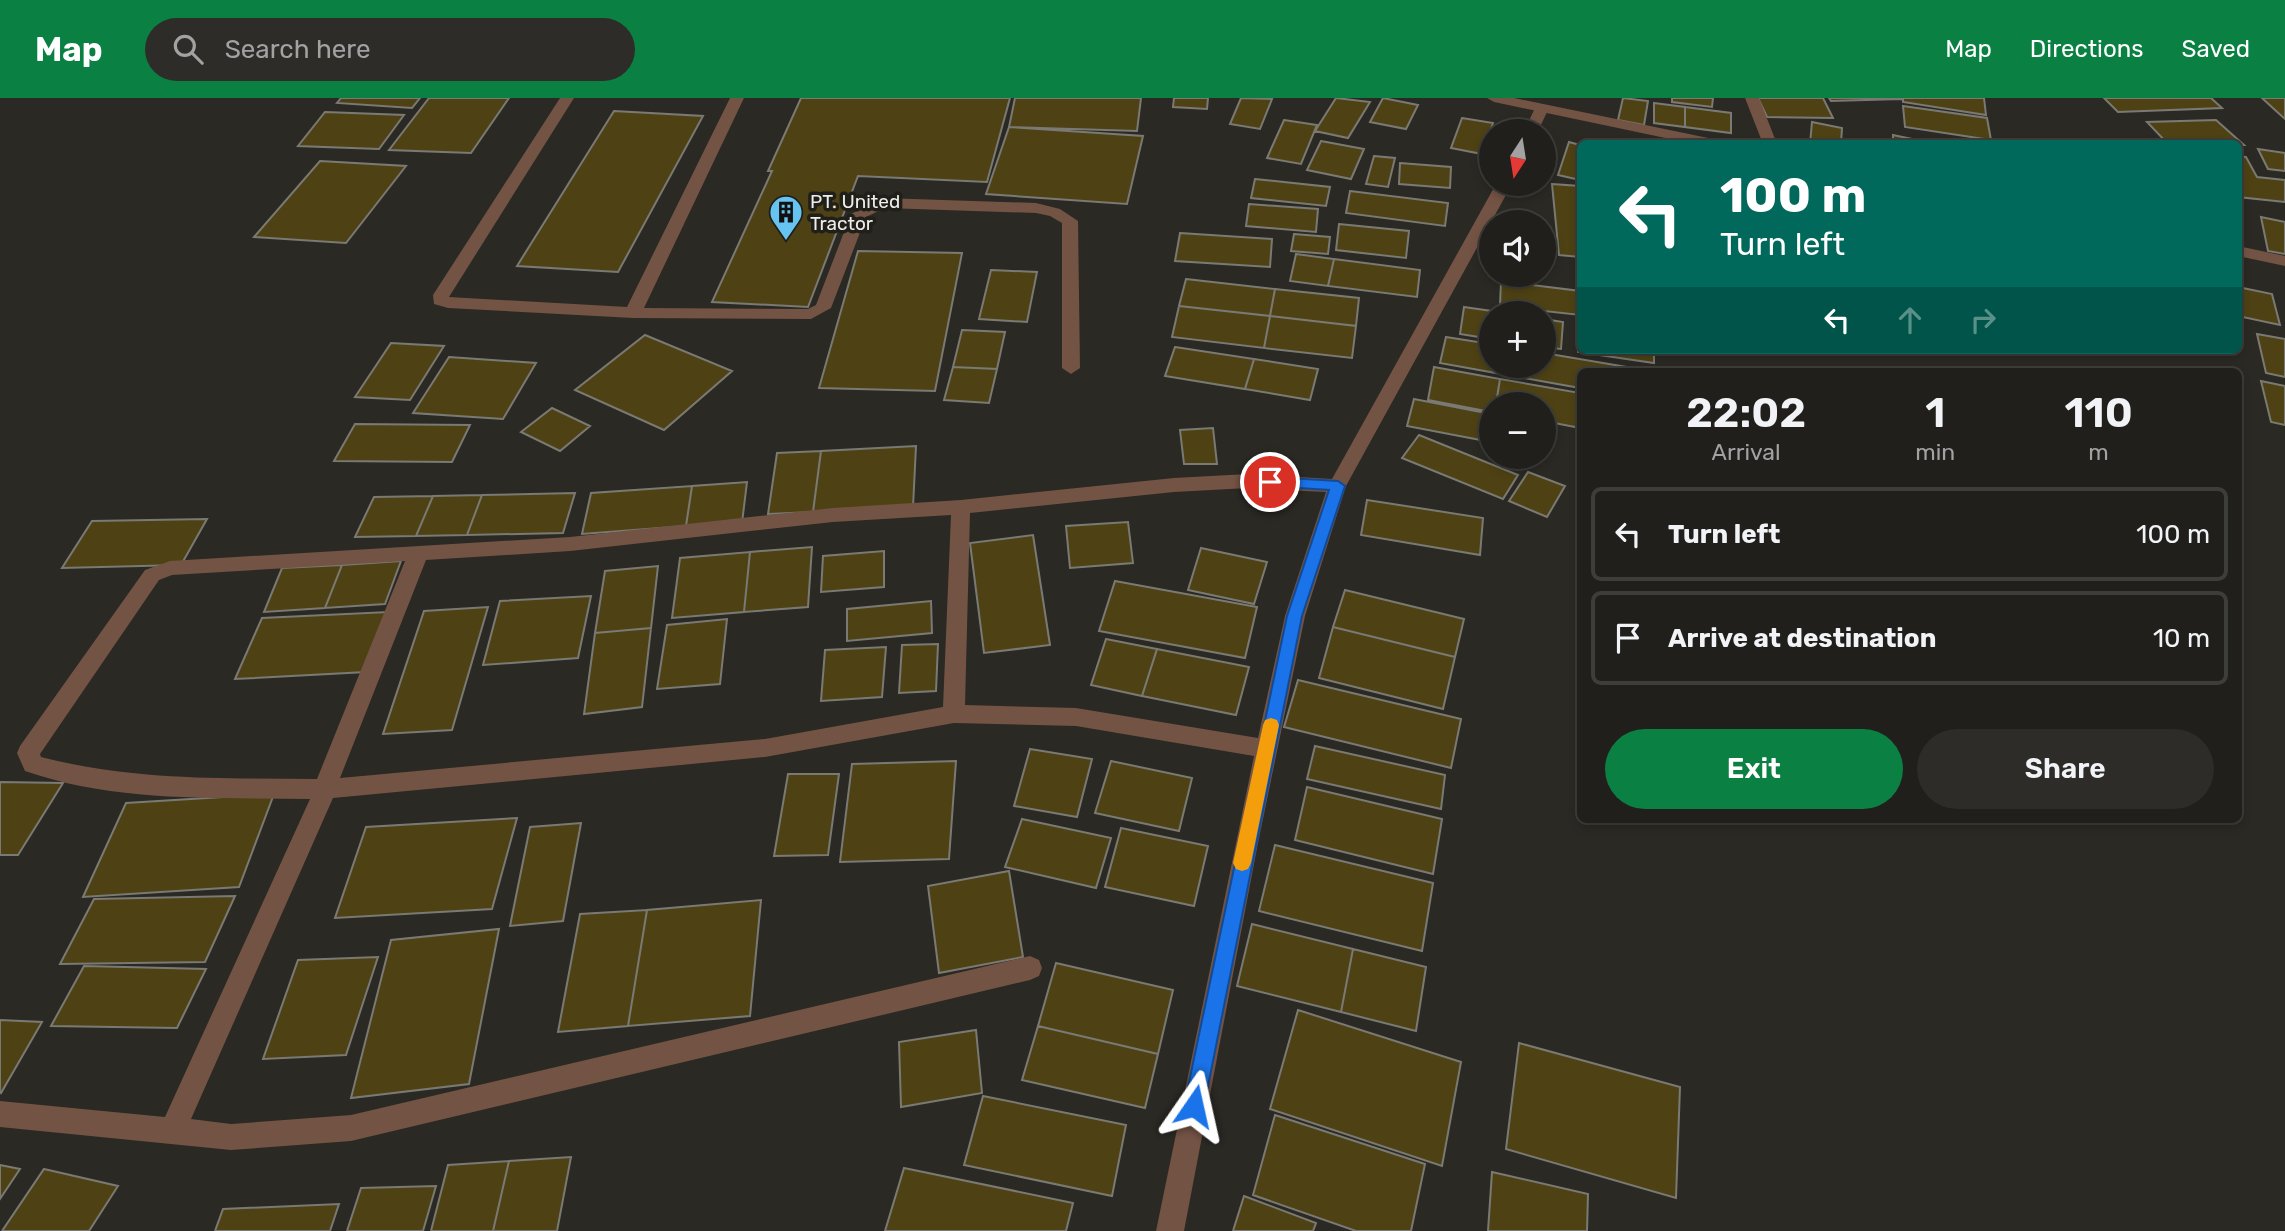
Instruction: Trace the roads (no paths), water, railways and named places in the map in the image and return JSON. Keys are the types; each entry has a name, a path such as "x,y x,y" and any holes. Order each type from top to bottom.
{"street":[{"path":"567,98 440,300 449,303 633,313 811,314 824,308 859,214 867,208 883,202 1036,208 1055,212 1070,221 1070,368"},
{"path":"633,313 737,98"},
{"path":"1494,98 1698,140"},
{"path":"1752,98 1768,140"},
{"path":"1537,119 1542,108"},
{"path":"1170,1231 1294,616 1338,486 1497,196"},
{"path":"2242,252 2285,261"},
{"path":"1266,749 1076,718 954,714 765,748 322,789 153,787 86,778 44,767 33,764 28,753 152,575 170,568 570,544 833,516 961,507 1174,485 1248,481 1338,486"},
{"path":"954,714 961,507"},
{"path":"172,1131 306,836 322,789 419,552"},
{"path":"0,1114 231,1137 351,1128 1030,968"}],"place":[{"name":"PT. United Tractor","path":"786,242"}]}
